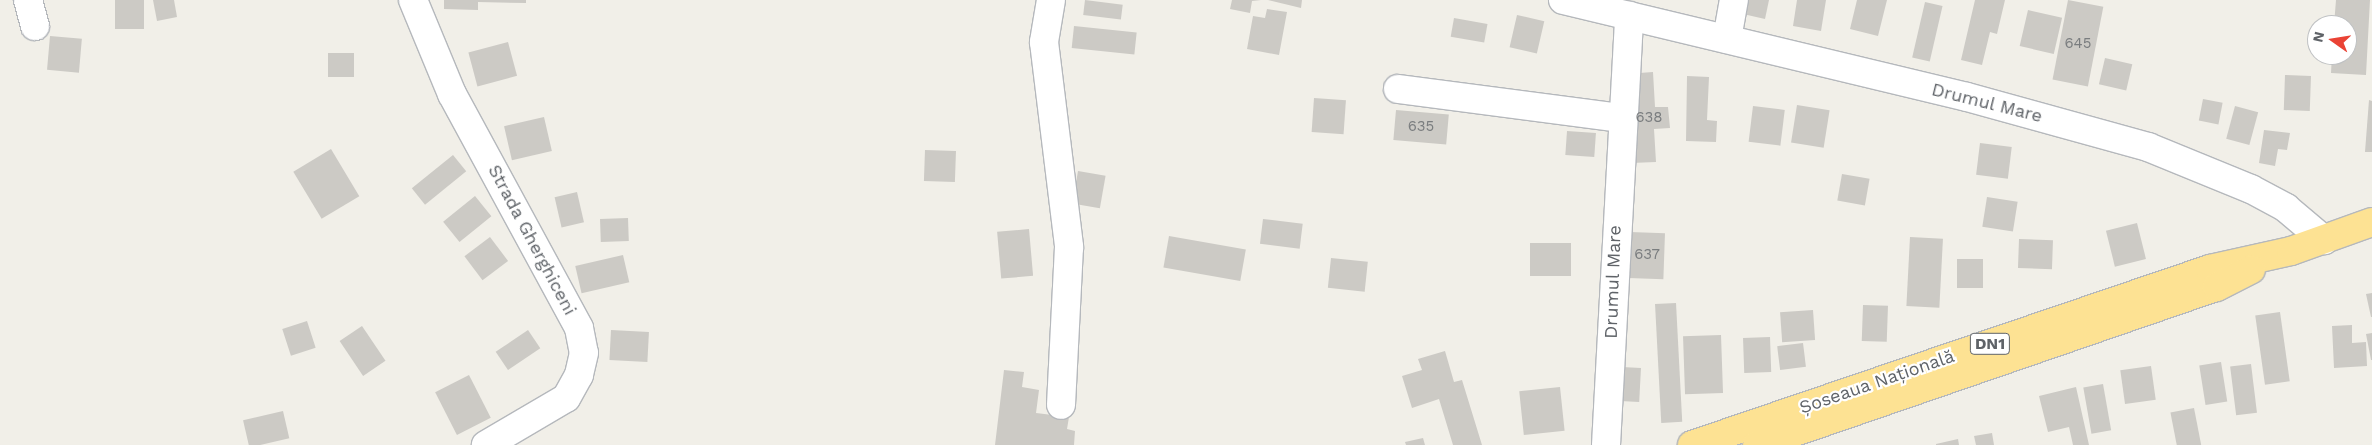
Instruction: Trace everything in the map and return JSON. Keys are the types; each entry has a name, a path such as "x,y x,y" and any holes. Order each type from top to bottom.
{"highway":[{"name":"Șoseaua Națională","path":"1692,445 2210,269 2291,251 2372,222"},
{"name":"Șoseaua Națională","path":"1758,445 2218,287 2291,251"}],"street":[{"path":"28,0 35,26"},
{"name":"Strada Gherghiceni","path":"413,0 452,94 579,328 584,353 579,375 566,398 486,445"},
{"path":"1051,0 1044,42 1069,246 1061,405"},
{"name":"Drumul Mare","path":"1562,0 1967,97 2148,147 2251,189 2286,208 2324,240"},
{"path":"1727,39 1734,0"},
{"name":"Drumul Mare","path":"1606,445 1621,118 1629,16"},
{"path":"1398,89 1621,118"}],"building":[{"path":"115,0 144,0 144,29 115,29"},
{"path":"153,0 174,0 177,17 157,21"},
{"path":"444,0 526,0 526,3 478,2 478,10 444,9"},
{"path":"1085,0 1123,5 1121,20 1083,15"},
{"path":"1232,0 1261,0 1252,1 1250,13 1230,9"},
{"path":"1268,0 1302,0 1301,8"},
{"path":"1746,0 1769,0 1765,19 1743,14"},
{"path":"1797,0 1826,0 1821,31 1793,26"},
{"path":"1857,0 1887,0 1878,36 1850,29"},
{"path":"1975,0 2005,0 1997,34 1990,32 1982,65 1961,60"},
{"path":"2068,0 2103,7 2088,86 2053,80"},
{"path":"2336,0 2370,0 2366,75 2331,73 2331,65 2357,65 2357,15 2335,15"},
{"path":"1925,2 1943,6 1930,62 1912,58"},
{"path":"1267,9 1287,12 1279,55 1247,49 1253,16 1265,18"},
{"path":"2028,10 2062,18 2054,54 2020,46"},
{"path":"1517,15 1544,21 1537,53 1510,47"},
{"path":"1454,18 1487,24 1484,43 1451,37"},
{"path":"1074,26 1137,33 1134,54 1072,48"},
{"path":"50,36 82,39 79,73 47,70"},
{"path":"508,42 517,76 477,86 468,53"},
{"path":"328,53 354,53 354,77 328,77"},
{"path":"2105,58 2132,64 2126,91 2099,84"},
{"path":"1653,72 1655,107 1668,107 1670,128 1654,129 1656,162 1631,163 1626,74"},
{"path":"2285,75 2311,76 2310,111 2284,110"},
{"path":"1687,76 1709,77 1707,120 1717,121 1716,142 1686,141"},
{"path":"1314,98 1346,100 1344,134 1312,132"},
{"path":"2203,99 2223,103 2218,124 2199,121"},
{"path":"2369,100 2372,101 2372,152 2365,152"},
{"path":"1797,105 1830,110 1824,148 1791,143"},
{"path":"1753,106 1785,110 1780,146 1749,142"},
{"path":"2235,106 2258,112 2249,145 2226,139"},
{"path":"1396,110 1449,115 1446,145 1393,140"},
{"path":"544,117 552,151 512,160 504,126"},
{"path":"2264,130 2290,133 2287,150 2278,149 2275,166 2259,163"},
{"path":"1567,131 1596,133 1594,157 1565,155"},
{"path":"1980,143 2012,147 2008,179 1976,175"},
{"path":"331,149 359,196 322,219 293,172"},
{"path":"925,150 956,151 955,182 924,181"},
{"path":"453,155 466,171 425,205 412,188"},
{"path":"1078,171 1106,176 1100,208 1072,203"},
{"path":"1842,174 1870,179 1865,205 1837,201"},
{"path":"577,192 584,222 562,227 555,197"},
{"path":"475,196 491,216 459,242 443,222"},
{"path":"1987,197 2018,202 2013,231 1982,227"},
{"path":"628,218 629,241 601,242 600,219"},
{"path":"1263,219 1303,224 1300,249 1260,244"},
{"path":"2137,223 2146,259 2115,267 2106,231"},
{"path":"1029,229 1033,276 1001,279 997,232"},
{"path":"1630,232 1665,233 1663,279 1628,278"},
{"path":"1169,236 1246,250 1240,281 1163,268"},
{"path":"490,237 508,261 482,280 464,256"},
{"path":"1910,237 1943,239 1939,308 1906,306"},
{"path":"2019,239 2053,240 2052,269 2018,268"},
{"path":"1530,243 1571,243 1571,276 1530,276"},
{"path":"623,255 629,282 582,293 575,266"},
{"path":"1331,258 1368,262 1365,292 1328,288"},
{"path":"1957,259 1983,259 1983,288 1957,288"},
{"path":"2372,293 2372,317 2371,317 2366,294"},
{"path":"1676,303 1682,422 1661,423 1655,304"},
{"path":"1863,305 1888,306 1887,342 1862,341"},
{"path":"1813,310 1815,340 1782,342 1780,312"},
{"path":"2280,312 2290,381 2265,385 2255,315"},
{"path":"307,321 316,348 291,356 282,329"},
{"path":"2352,325 2352,343 2366,342 2367,366 2334,368 2332,326"},
{"path":"362,326 385,361 363,376 340,341"},
{"path":"528,330 540,348 508,370 496,352"},
{"path":"611,330 649,332 647,362 609,360"},
{"path":"2372,333 2372,360 2371,360 2366,334"},
{"path":"1721,335 1723,393 1685,394 1683,336"},
{"path":"1770,337 1771,372 1744,373 1743,338"},
{"path":"1803,343 1806,367 1780,370 1777,346"},
{"path":"1445,351 1454,382 1462,380 1482,445 1453,445 1439,399 1412,408 1402,376 1422,370 1418,359"},
{"path":"2221,362 2227,402 2206,405 2199,365"},
{"path":"2251,364 2257,413 2236,415 2230,367"},
{"path":"2151,366 2156,400 2125,404 2120,370"},
{"path":"1622,367 1641,368 1639,402 1620,401"},
{"path":"1004,370 1024,372 1022,387 1039,390 1036,413 1069,417 1067,429 1075,431 1074,445 995,445"},
{"path":"469,375 491,418 457,435 435,392"},
{"path":"2103,384 2111,430 2091,434 2083,387"},
{"path":"1560,387 1565,431 1524,435 1519,391"},
{"path":"2076,387 2089,445 2073,445 2069,427 2048,432 2039,396"},
{"path":"2194,408 2201,445 2177,445 2170,413"},
{"path":"283,411 289,438 260,445 249,445 243,420"},
{"path":"1992,433 1994,445 1976,445 1974,436"},
{"path":"1423,438 1425,445 1406,445 1405,442"},
{"path":"1958,439 1959,445 1936,445 1936,444"}]}
